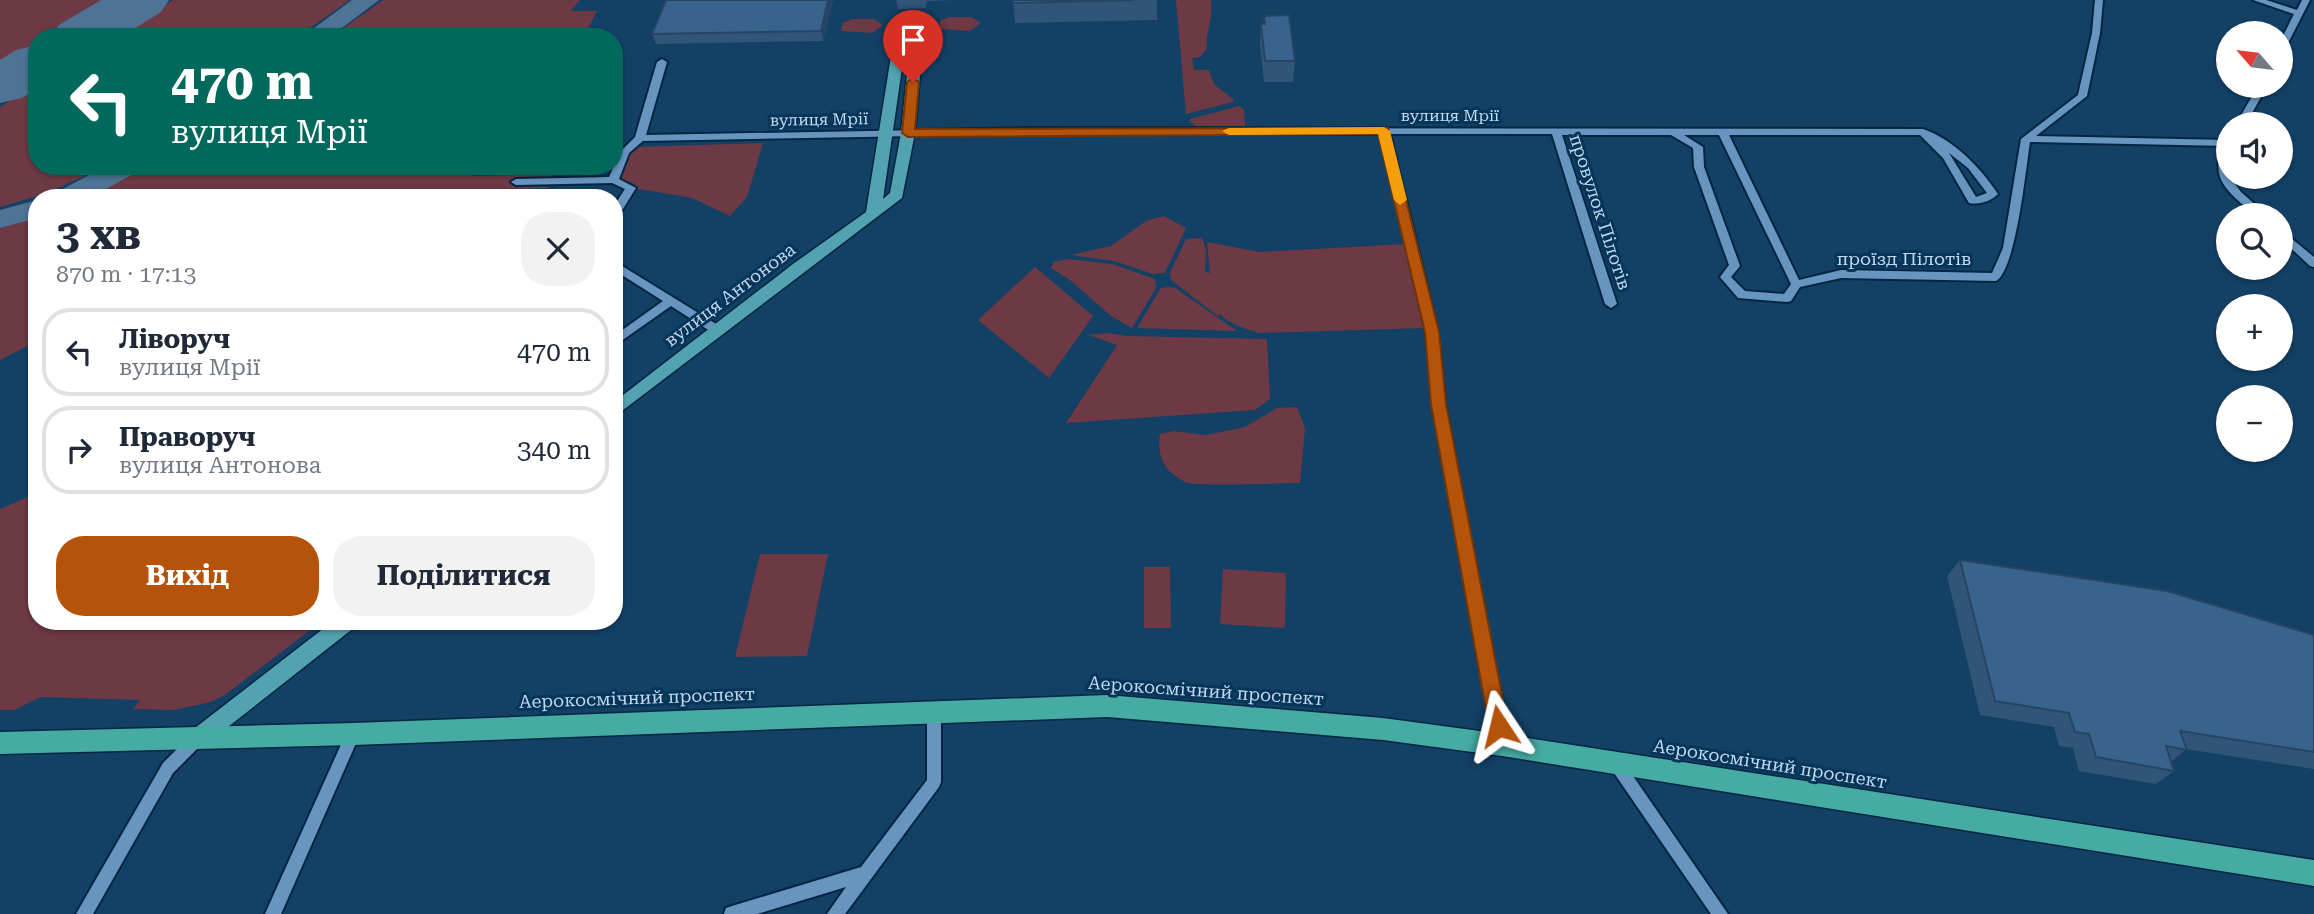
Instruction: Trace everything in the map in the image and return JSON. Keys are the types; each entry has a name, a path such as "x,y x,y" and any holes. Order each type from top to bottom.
{"highway":[{"name":"Аерокосмічний проспект","path":"0,743 353,734 1107,706 1383,729 1502,745 2314,873"}],"main road":[{"name":"вулиця Антонова","path":"623,404 717,330 873,214 897,195 908,133 916,50 898,50 873,214"},
{"path":"198,738 336,630"}],"street":[{"path":"2026,139 2082,96 2096,33 2099,0"},
{"path":"2257,0 2299,13"},
{"path":"2293,25 2306,0"},
{"path":"623,157 640,138 662,62"},
{"path":"1384,131 1432,332 1438,404 1502,745"},
{"name":"провулок Пілотів","path":"1556,131 1611,304"},
{"path":"1671,131 1698,147 1699,167 1735,266 1725,277 1742,295 1787,298 1796,284 1722,131"},
{"name":"вулиця Мрії","path":"640,138 887,133 1923,132 1948,145 1968,162 1982,175 1993,194 1973,201 1947,156 1923,132"},
{"path":"2026,139 2216,142"},
{"name":"проїзд Пілотів","path":"1796,284 1841,274 1996,277 2008,248 2026,139"},
{"path":"613,180 615,175"},
{"path":"516,183 613,180 631,188 623,201"},
{"path":"2235,189 2250,203"},
{"path":"2293,244 2314,264"},
{"path":"623,271 717,330"},
{"path":"623,335 670,301"},
{"path":"835,914 934,782 934,711"},
{"path":"273,914 353,734"},
{"path":"84,914 167,768 198,738"},
{"path":"1617,765 1720,914"},
{"path":"732,914 865,873"}],"shaded area":[{"path":"0,0 109,0 62,28 28,28 28,48 0,65"},
{"path":"173,0 350,0 310,28 128,28"},
{"path":"383,0 580,0 571,11 597,11 588,28 344,28"},
{"path":"1176,0 1211,0 1207,49 1200,57 1192,58 1194,70 1209,70 1214,84 1234,100 1233,102 1186,114"},
{"path":"949,17 971,17 981,23 970,31 939,29 940,21"},
{"path":"852,19 874,19 883,25 872,33 841,31 843,23"},
{"path":"28,90 28,175 86,175 56,189 28,189 28,199 0,207 0,107"},
{"path":"1239,106 1244,110 1245,126 1196,126 1190,122 1190,119"},
{"path":"763,143 747,197 730,216 692,198 634,188 635,184 617,178 623,175 623,167 634,147"},
{"path":"129,175 553,175 548,188 104,189"},
{"path":"1164,216 1186,228 1165,273 1153,274 1114,261 1071,255 1111,246 1146,221"},
{"path":"28,220 28,346 0,360 0,228"},
{"path":"1202,238 1206,249 1205,272 1210,273 1207,242 1260,252 1407,244 1424,328 1259,333 1243,328 1219,314 1219,317 1171,280 1170,273 1186,239"},
{"path":"1068,259 1112,264 1155,279 1156,288 1132,328 1111,316 1070,280 1051,268 1054,262"},
{"path":"1035,267 1093,316 1049,378 978,320"},
{"path":"1161,288 1175,288 1237,331 1137,328"},
{"path":"1107,333 1128,336 1267,339 1270,399 1255,410 1066,423 1117,345 1089,335"},
{"path":"1297,407 1305,428 1300,483 1221,485 1185,482 1171,473 1163,462 1160,434 1173,431 1206,435 1245,427 1277,408"},
{"path":"28,497 28,630 310,630 225,695 211,702 174,710 133,709 140,700 41,697 14,710 0,710 0,509"},
{"path":"760,554 828,554 807,656 735,657"},
{"path":"1144,567 1170,567 1171,628 1144,628"},
{"path":"1223,569 1286,573 1285,628 1220,624"}],"building":[{"path":"666,0 828,0 821,31 652,34"},
{"path":"1013,0 1134,0 1013,3"},
{"path":"1289,15 1295,61 1265,61 1261,24 1265,24 1264,16"},
{"path":"1960,560 2167,591 2314,635 2314,752 2180,731 2187,750 2166,746 2174,771 2096,757 2089,734 2075,732 2069,713 1995,701"}],"taxiway":[{"path":"327,28 367,0"},
{"path":"84,189 110,175"},
{"path":"0,219 28,211"}],"runway":[{"path":"95,28 141,0"},
{"path":"0,85 28,68"}],"slow traffic":[{"path":"1229,131 1384,131 1400,200"}],"route":[{"path":"913,82 908,133 1384,131 1432,332 1438,404 1499,726"}]}
